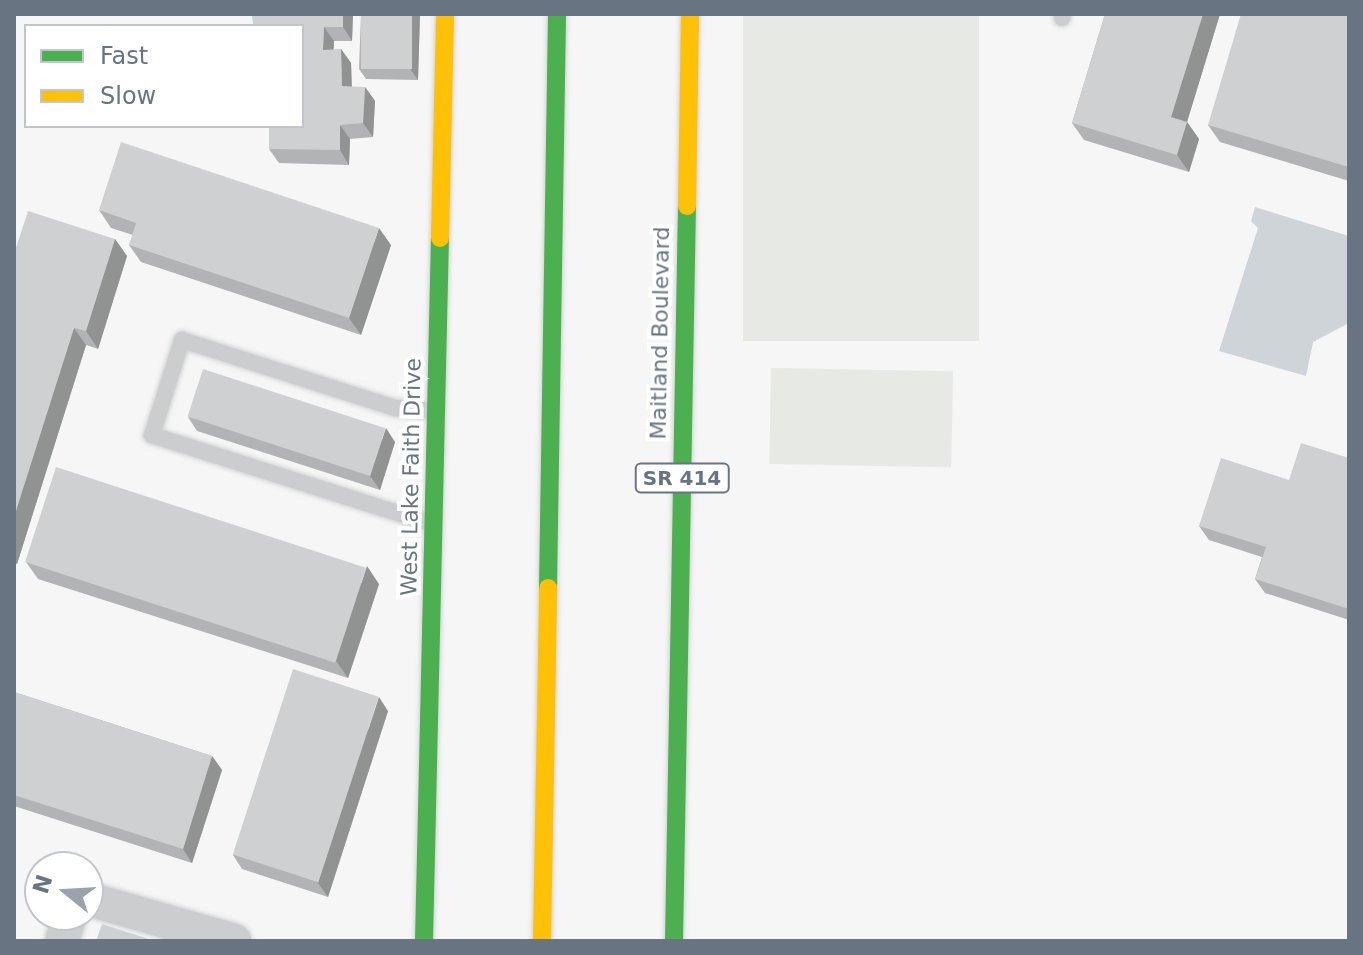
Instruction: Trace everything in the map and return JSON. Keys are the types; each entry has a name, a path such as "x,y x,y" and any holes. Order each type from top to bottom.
{"main road":[{"name":"West Lake Faith Drive","path":"424,941 445,14"},
{"path":"542,941 557,14"},
{"name":"Maitland Boulevard","path":"674,941 690,14"}],"street":[{"path":"104,904 234,941"}],"lane":[{"path":"433,525 152,435 182,340 395,408 436,411"}],"shaded area":[{"path":"743,14 979,14 979,341 743,341"},
{"path":"1255,207 1349,236 1349,323 1313,342 1306,376 1219,351 1258,228 1251,221"},
{"path":"771,368 953,371 951,467 769,464"}],"building":[{"path":"252,14 343,14 343,27 324,27 323,50 341,49 342,86 365,87 363,123 340,125 340,150 269,149 269,128 304,128 304,24 253,24"},
{"path":"361,14 412,14 412,69 361,69"},
{"path":"1105,14 1203,14 1171,117 1187,122 1177,155 1072,123"},
{"path":"1241,14 1349,14 1349,167 1208,125"},
{"path":"121,142 379,228 349,318 129,245 136,223 99,210"},
{"path":"28,211 115,239 86,331 74,328 14,517 14,254"},
{"path":"203,369 386,428 370,476 188,417"},
{"path":"1301,443 1349,458 1349,609 1255,579 1266,547 1199,526 1221,458 1289,480"},
{"path":"56,467 366,568 335,663 25,562"},
{"path":"293,669 379,697 318,882 233,854"},
{"path":"14,692 212,756 183,849 14,795"},
{"path":"104,925 155,941 96,941 100,931 104,931"}],"traffic: fast":[{"path":"548,588 557,14"},
{"path":"674,941 687,206"},
{"path":"424,941 440,238"}],"traffic: slow":[{"path":"440,238 445,14"},
{"path":"687,206 690,14"},
{"path":"542,941 548,588"}]}
